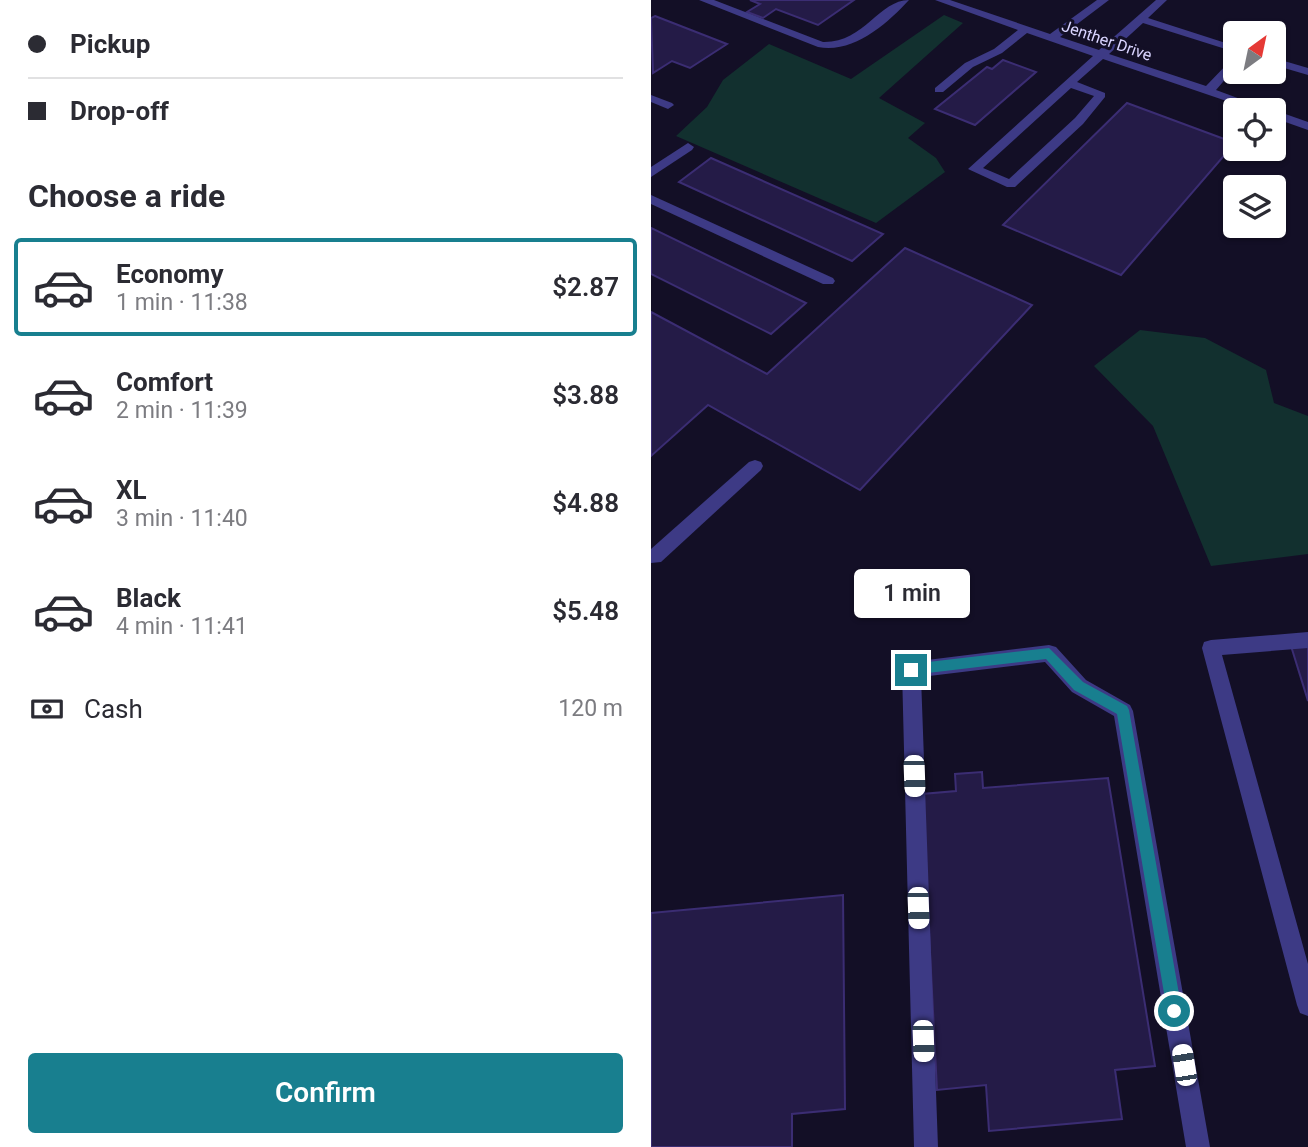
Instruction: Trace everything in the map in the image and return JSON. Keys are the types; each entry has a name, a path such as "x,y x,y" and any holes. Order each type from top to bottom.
{"street":[{"path":"704,0 822,45 835,47 854,39 904,0"},
{"name":"Jenther Drive","path":"940,0 968,4 1026,29 1228,98"},
{"path":"1051,38 1104,0"},
{"path":"1069,83 1101,95 1079,121 1011,184 974,169 1059,91 1162,0"},
{"path":"1141,19 1223,45"},
{"path":"939,90 969,65 998,51 1026,29"},
{"path":"1286,65 1308,72"},
{"path":"1207,91 1223,74"},
{"path":"651,98 669,105"},
{"path":"1286,118 1308,126"},
{"path":"651,173 688,147"},
{"path":"651,199 828,281"},
{"path":"651,556 655,557 755,466"},
{"path":"1308,640 1211,648 1308,1005"},
{"path":"926,1147 911,670 1049,653 1079,686 1123,710 1198,1147"}],"green space":[{"path":"944,15 963,23 879,98 925,123 908,138 936,158 945,172 876,223 676,136 707,107 723,80 769,44 851,79"},
{"path":"1140,330 1205,338 1266,370 1274,403 1308,416 1308,554 1211,566 1153,426 1094,366"}],"building":[{"path":"750,0 854,0 818,25 776,9 763,18 747,12 760,4"},
{"path":"655,16 727,44 690,68 672,61 653,73 651,18"},
{"path":"1003,60 1036,72 975,125 935,109 987,67 992,69"},
{"path":"1127,103 1223,139 1223,157 1121,275 1003,225"},
{"path":"711,158 883,234 852,261 679,182"},
{"path":"651,228 806,303 771,334 651,274"},
{"path":"905,248 1032,305 860,490 708,405 651,456 651,312 767,374"},
{"path":"1308,645 1308,701 1291,646"},
{"path":"982,772 983,788 1108,778 1155,1066 1115,1070 1122,1119 989,1131 986,1085 937,1090 922,794 956,791 955,774"},
{"path":"843,895 845,1109 792,1114 792,1147 651,1147 651,913"}],"route":[{"path":"911,670 1049,653 1079,686 1123,710 1174,1011"}]}
